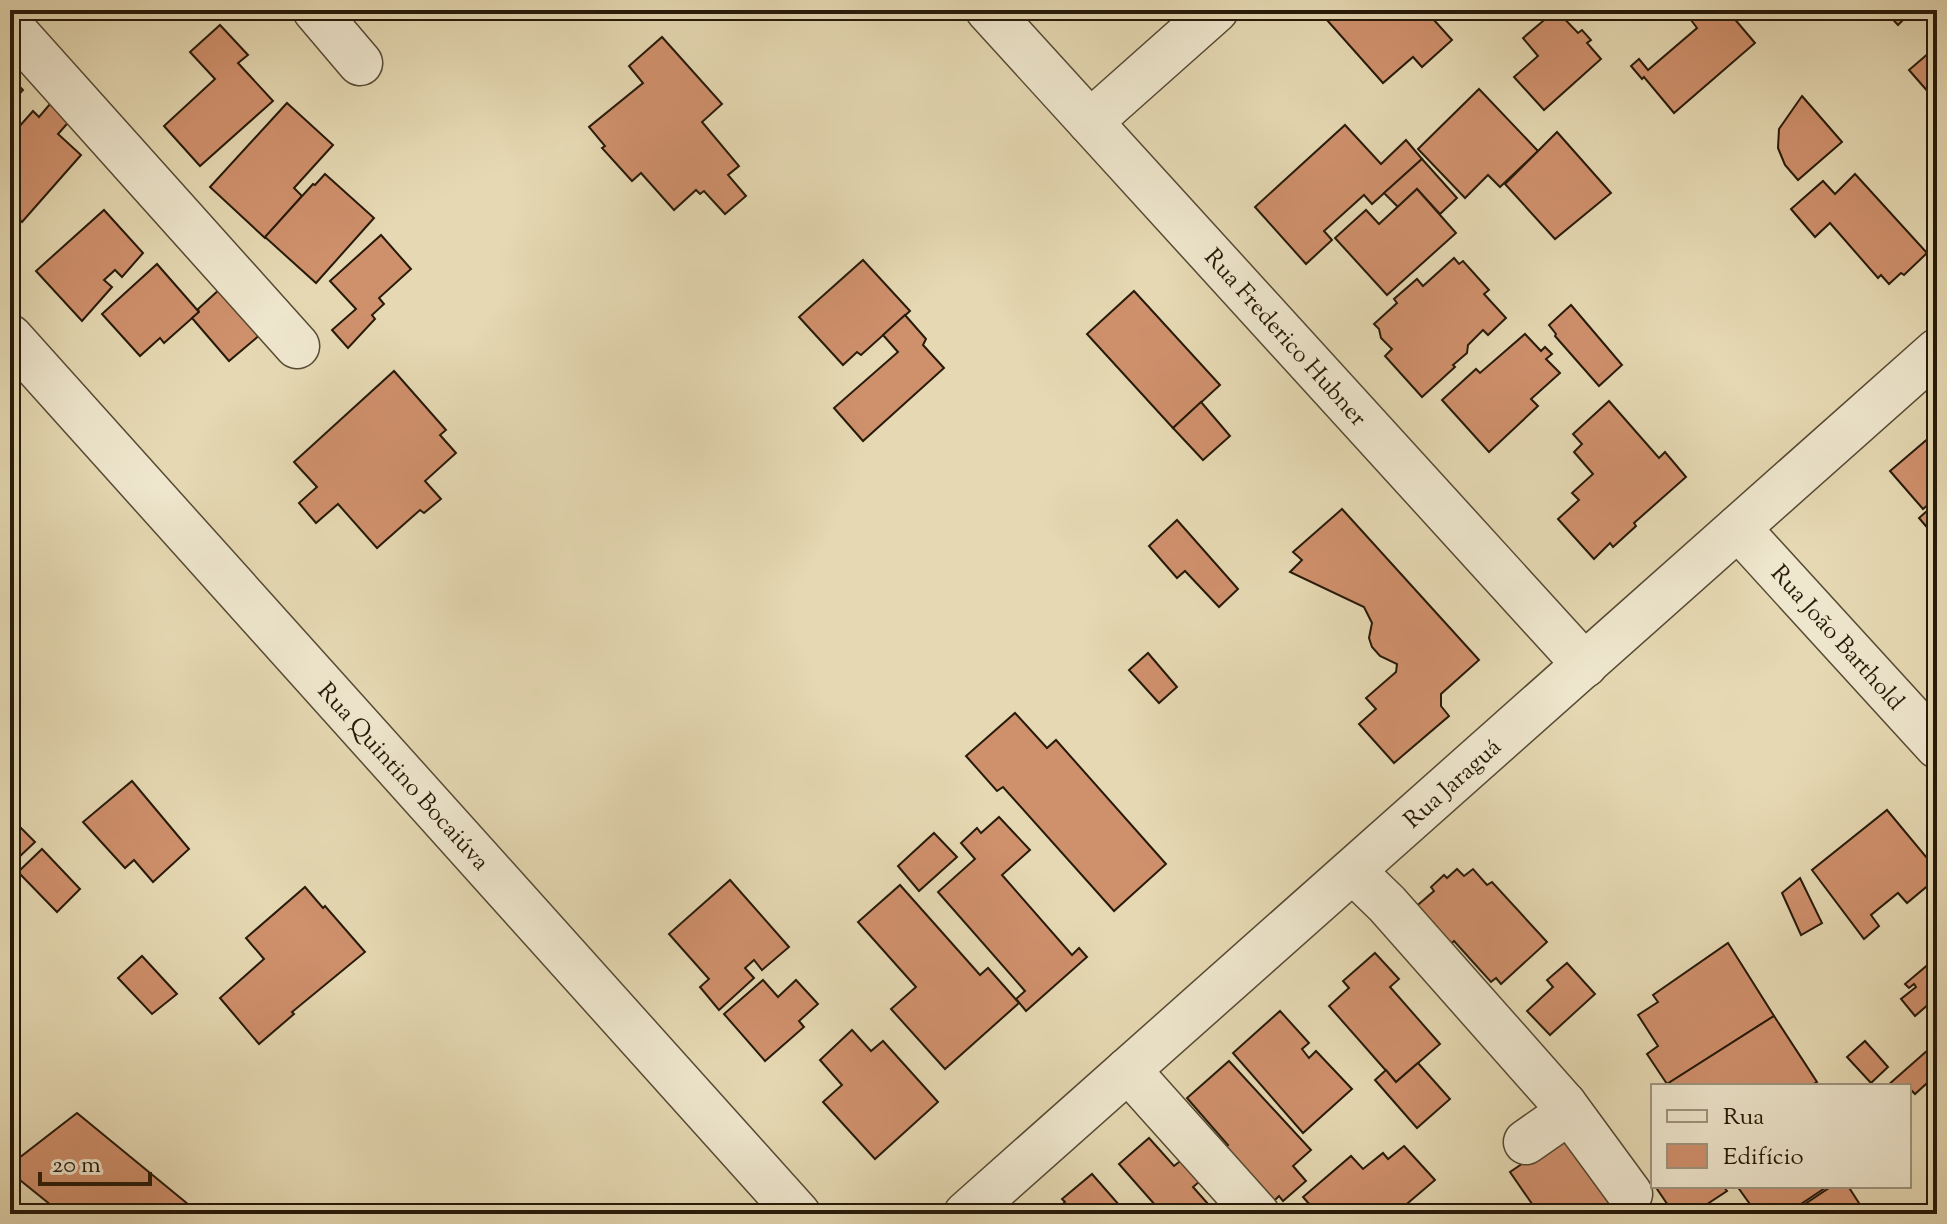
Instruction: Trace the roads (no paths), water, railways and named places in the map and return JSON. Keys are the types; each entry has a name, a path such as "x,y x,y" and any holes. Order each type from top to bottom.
{"street":[{"path":"315,10 360,63"},
{"name":"Rua Frederico Hubner","path":"988,10 1585,665"},
{"path":"1090,122 1216,10"},
{"path":"10,26 297,346"},
{"name":"Rua Quintino Bocaiúva","path":"10,337 798,1214"},
{"name":"Rua Jaraguá","path":"966,1214 1937,351"},
{"name":"Rua João Barthold","path":"1738,528 1937,746"},
{"path":"1353,871 1387,904 1564,1104 1630,1194"},
{"path":"1128,1070 1257,1214"},
{"path":"1526,1142 1563,1115 1564,1104"}]}
